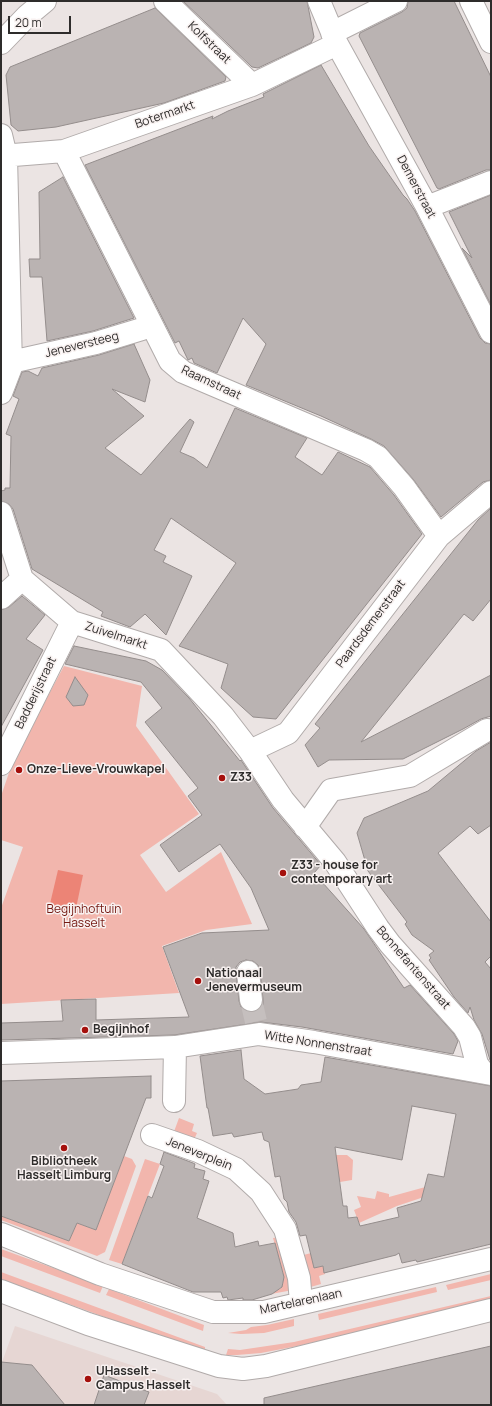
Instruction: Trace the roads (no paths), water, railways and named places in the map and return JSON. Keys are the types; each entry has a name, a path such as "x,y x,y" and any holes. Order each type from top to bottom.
{"street":[{"path":"1,43 27,16 45,1"},
{"name":"Kolfstraat","path":"165,1 252,85"},
{"name":"Demerstraat","path":"319,1 335,39 427,206 491,332"},
{"name":"Botermarkt","path":"4,156 64,151 252,85 335,39 396,1"},
{"path":"471,1 491,42"},
{"path":"1,135 4,156 11,362 11,367 1,393"},
{"name":"Raamstraat","path":"64,151 170,361 182,372 366,450 378,457 404,487 439,536"},
{"path":"427,206 491,182"},
{"name":"Jeneversteeg","path":"11,362 96,343 142,329 151,324"},
{"name":"Paardsdemerstraat","path":"250,751 288,733 439,536 491,492"},
{"path":"1,513 22,579 1,598"},
{"name":"Zuivelmarkt","path":"22,579 72,622 161,650 223,716 250,751"},
{"name":"Badderijstraat","path":"1,764 72,622"},
{"path":"305,827 331,790 410,776 487,730"},
{"name":"Bonnefantenstraat","path":"250,751 283,800 334,862 390,944 464,1026 470,1037 477,1064 487,1073"},
{"path":"248,972 251,1000"},
{"name":"Witte Nonnenstraat","path":"1,1053 175,1047 258,1030 314,1042 487,1073"},
{"path":"174,1101 175,1047"},
{"name":"Jeneverplein","path":"152,1135 198,1151 236,1169 261,1192 285,1229 299,1278 301,1303"},
{"name":"Martelarenlaan","path":"1,1234 100,1274 213,1312 264,1312 491,1258"},
{"path":"1,1291 102,1329 218,1366 243,1369 266,1366 491,1310"}],"tunnel":[{"path":"251,1000 257,1026"}],"place":[{"name":"Onze-Lieve-Vrouwkapel","path":"19,770"},
{"name":"Z33","path":"222,778"},
{"name":"Z33 - house for contemporary art","path":"283,873"},
{"name":"Nationaal Jenevermuseum","path":"198,981"},
{"name":"Begijnhof","path":"85,1030"},
{"name":"Bibliotheek Hasselt Limburg","path":"64,1148"},
{"name":"UHasselt - Campus Hasselt","path":"88,1379"}],"park label":[{"name":"Begijnhoftuin Hasselt","path":"84,917"}]}
